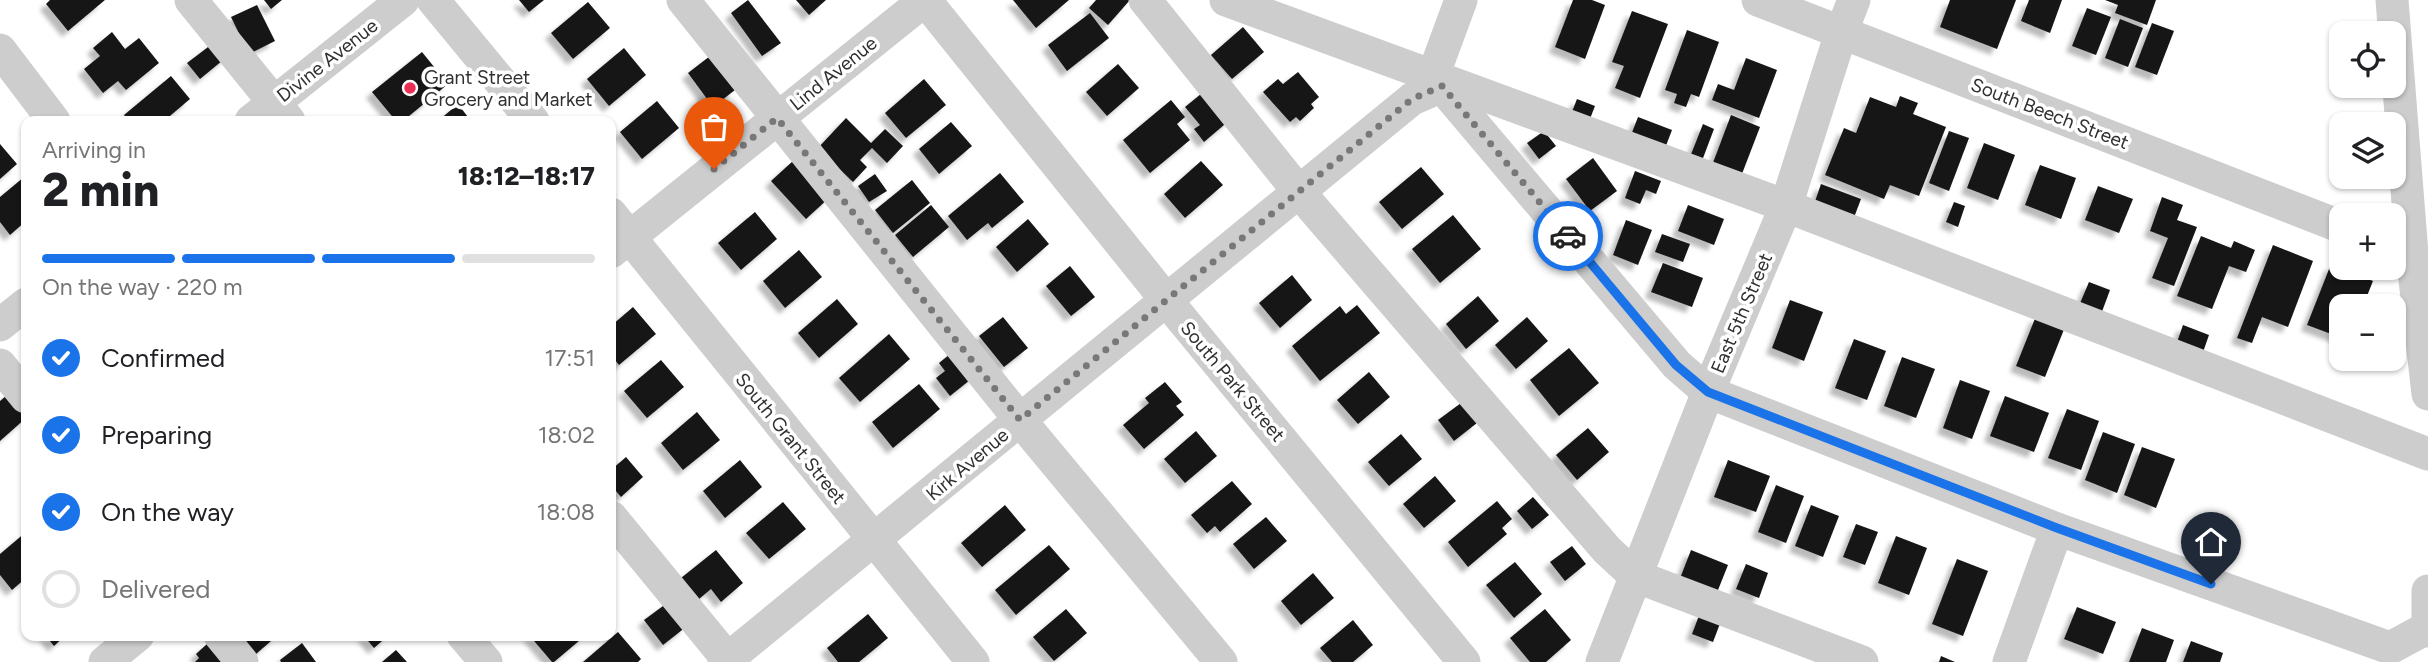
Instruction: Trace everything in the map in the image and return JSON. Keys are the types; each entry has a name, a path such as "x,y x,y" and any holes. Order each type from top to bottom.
{"street":[{"path":"191,0 271,115"},
{"name":"Divine Avenue","path":"271,115 403,0"},
{"path":"433,0 529,116"},
{"path":"683,0 1020,420 1221,662"},
{"name":"Lind Avenue","path":"617,234 777,118 925,0"},
{"name":"South Park Street","path":"925,0 1167,301 1464,662"},
{"path":"1145,0 1298,192 1607,550 1635,576 1862,662"},
{"path":"1226,0 1438,81 1786,206 2428,454"},
{"path":"1438,81 1461,0"},
{"name":"South Beech Street","path":"1758,0 2329,222"},
{"name":"East 5th Street","path":"1602,662 1708,392 1786,206 1854,0"},
{"path":"2392,0 2411,253 2428,394"},
{"path":"0,50 50,116"},
{"path":"1438,81 1676,365 1708,392 2393,655 2428,630 2428,591"},
{"name":"Kirk Avenue","path":"727,661 1412,99 1438,81"},
{"name":"South Grant Street","path":"617,234 973,662"},
{"path":"0,325 21,308"},
{"path":"0,365 21,391"},
{"path":"616,523 727,661"},
{"path":"2009,662 2057,528"},
{"path":"106,662 131,641"},
{"path":"225,641 242,662"},
{"path":"468,641 486,662"}],"building":[{"path":"50,0 105,0 68,31 46,4"},
{"path":"264,0 282,0 271,9"},
{"path":"519,0 544,0 529,12"},
{"path":"748,0 781,43 762,56 731,13"},
{"path":"796,0 826,0 809,15"},
{"path":"1013,0 1069,0 1036,28"},
{"path":"1096,0 1130,0 1108,25 1089,8"},
{"path":"1573,0 1592,0 1605,5 1585,59 1555,47"},
{"path":"1950,0 2016,0 1997,49 1940,27"},
{"path":"2029,0 2062,0 2050,33 2021,21"},
{"path":"2105,0 2156,0 2147,25 2115,13 2118,5"},
{"path":"588,2 610,28 573,59 551,33"},
{"path":"257,5 275,41 249,54 231,17"},
{"path":"2087,8 2111,17 2096,55 2072,46"},
{"path":"1632,11 1668,24 1640,98 1615,88 1624,66 1612,62"},
{"path":"1090,13 1109,38 1067,71 1048,45"},
{"path":"2120,19 2143,28 2128,67 2105,58"},
{"path":"2152,23 2174,31 2157,75 2135,67"},
{"path":"1243,27 1264,52 1232,79 1211,55"},
{"path":"1687,30 1719,42 1699,97 1691,94 1686,107 1674,103 1677,94 1665,90"},
{"path":"112,32 125,49 139,38 159,63 126,90 118,81 103,93 84,69 100,56 93,48"},
{"path":"216,41 228,56 200,79 187,63"},
{"path":"624,48 646,75 609,106 587,79"},
{"name":"Grant Street Grocery and Market","path":"422,52 448,84 409,116 392,116 372,92"},
{"path":"710,56 735,90 713,107 688,73"},
{"path":"1746,58 1777,70 1759,118 1712,100 1718,84 1734,90"},
{"path":"1118,64 1139,88 1107,116 1086,92"},
{"path":"1298,72 1319,97 1311,104 1314,108 1300,121 1296,117 1290,122 1263,92 1278,79 1283,84"},
{"path":"171,76 190,99 170,116 124,115"},
{"path":"924,79 946,105 906,138 885,113"},
{"path":"1207,89 1231,119 1204,142 1194,129 1200,125 1185,107"},
{"path":"1900,96 1918,103 1913,114 1946,127 1919,196 1890,185 1884,199 1825,175 1844,128 1856,133 1870,97 1896,107"},
{"path":"1577,99 1595,106 1586,129 1568,122"},
{"path":"1171,100 1185,117 1177,124 1190,140 1150,173 1123,140"},
{"path":"657,101 679,128 642,159 620,132"},
{"path":"458,104 467,116 444,116"},
{"path":"1731,115 1760,127 1740,179 1711,168"},
{"path":"1638,117 1672,130 1662,156 1628,143"},
{"path":"846,118 871,143 885,129 903,146 887,163 872,148 860,160 867,167 853,182 818,148"},
{"path":"951,122 972,146 939,174 919,149"},
{"path":"1703,124 1714,129 1700,166 1688,162"},
{"path":"1544,131 1556,146 1539,159 1527,143"},
{"path":"1949,131 1969,138 1949,191 1929,183"},
{"path":"1984,143 2015,155 1998,200 1967,188"},
{"path":"0,144 17,164 0,179"},
{"path":"1593,158 1617,191 1590,211 1566,179"},
{"path":"794,160 829,198 806,219 771,181"},
{"path":"1201,161 1223,185 1185,218 1164,194"},
{"path":"2040,165 2076,178 2061,219 2025,205"},
{"path":"1421,167 1444,194 1402,229 1379,202"},
{"path":"1635,171 1661,181 1656,194 1646,190 1640,204 1625,198"},
{"path":"1000,173 1024,202 992,228 988,223 967,240 948,216"},
{"path":"875,174 887,191 869,202 858,186"},
{"path":"21,180 21,225 10,235 0,222 0,197"},
{"path":"912,180 930,203 893,233 875,210"},
{"path":"1821,184 1861,199 1850,228 1811,213"},
{"path":"2098,186 2133,199 2119,233 2085,220"},
{"path":"2162,197 2183,205 2177,220 2197,227 2174,286 2152,278 2168,238 2150,231"},
{"path":"1954,202 1965,206 1958,227 1946,222"},
{"path":"931,205 949,227 913,257 895,235"},
{"path":"1688,205 1724,219 1714,245 1678,231"},
{"path":"755,212 777,239 741,270 718,243"},
{"path":"1453,215 1481,249 1440,283 1412,249"},
{"path":"1028,219 1049,244 1017,272 996,247"},
{"path":"1626,220 1652,230 1638,265 1613,255"},
{"path":"1662,234 1690,244 1683,262 1655,252"},
{"path":"2201,236 2231,248 2234,241 2255,250 2246,272 2229,266 2212,309 2177,296"},
{"path":"2273,245 2313,261 2288,327 2262,317 2252,343 2237,338"},
{"path":"799,250 822,277 785,308 763,281"},
{"path":"1663,263 1703,278 1692,307 1651,292"},
{"path":"1070,266 1095,297 1071,316 1046,286"},
{"path":"2329,269 2329,280 2373,281 2368,294 2329,294 2329,333 2307,325"},
{"path":"1292,275 1312,300 1280,328 1259,303"},
{"path":"2089,282 2110,290 2100,317 2078,308"},
{"path":"1478,296 1499,321 1466,349 1446,324"},
{"path":"837,299 858,324 819,358 798,333"},
{"path":"1790,300 1823,312 1804,361 1772,348"},
{"path":"1357,305 1380,333 1320,381 1292,346 1340,306 1346,314"},
{"path":"633,307 656,334 619,365 616,361 616,322"},
{"path":"2036,316 2065,327 2045,377 2016,366"},
{"path":"1003,317 1028,348 1004,367 979,336"},
{"path":"1527,317 1548,341 1516,369 1495,345"},
{"path":"2183,325 2209,335 2202,355 2176,345"},
{"path":"889,334 910,359 860,402 839,378"},
{"path":"1854,339 1886,351 1867,400 1835,388"},
{"path":"1569,348 1599,383 1559,416 1530,380"},
{"path":"955,350 975,376 950,396 936,378 945,371 939,363"},
{"path":"1902,357 1935,369 1916,418 1884,406"},
{"path":"661,360 684,387 647,418 624,391"},
{"path":"1369,372 1390,397 1358,424 1337,400"},
{"path":"1960,380 1990,391 1972,439 1943,428"},
{"path":"1165,382 1182,402 1176,406 1184,415 1144,449 1123,425 1149,403 1145,398"},
{"path":"919,384 940,409 893,448 872,422"},
{"path":"12,391 21,401 21,422 0,441 0,401"},
{"path":"2005,396 2049,413 2034,452 1990,436"},
{"path":"1461,403 1477,423 1454,441 1438,420"},
{"path":"2067,409 2099,421 2081,470 2048,458"},
{"path":"697,412 720,440 683,470 661,443"},
{"path":"1588,428 1609,452 1577,480 1556,455"},
{"path":"1196,431 1217,456 1185,483 1164,459"},
{"path":"2103,432 2135,444 2117,493 2085,480"},
{"path":"1401,434 1422,459 1389,486 1368,462"},
{"path":"2142,447 2175,459 2156,508 2124,495"},
{"path":"626,457 643,477 621,497 616,491 616,466"},
{"path":"740,460 762,487 725,518 703,491"},
{"path":"1728,460 1770,476 1756,512 1714,497"},
{"path":"1435,476 1456,501 1424,528 1403,504"},
{"path":"1232,481 1252,504 1220,532 1215,526 1207,533 1191,515"},
{"path":"1776,485 1804,496 1786,543 1758,532"},
{"path":"1533,497 1549,515 1532,529 1517,511"},
{"path":"1497,501 1512,519 1502,528 1507,534 1468,567 1448,542"},
{"path":"783,502 806,529 769,559 746,533"},
{"path":"1005,505 1026,530 982,567 961,543"},
{"path":"1811,505 1839,516 1823,557 1795,546"},
{"path":"1266,517 1287,541 1254,569 1233,544"},
{"path":"1856,524 1878,532 1865,565 1843,557"},
{"path":"21,536 21,582 12,590 0,575 0,554"},
{"path":"1896,536 1927,548 1909,595 1878,583"},
{"path":"1049,545 1070,569 1016,615 995,590"},
{"path":"1572,546 1586,564 1565,581 1550,562"},
{"path":"716,550 743,583 721,602 711,589 699,599 681,578"},
{"path":"1691,550 1728,565 1716,595 1679,581"},
{"path":"1957,559 1988,571 1963,636 1932,624"},
{"path":"1515,562 1542,594 1514,618 1486,585"},
{"path":"1746,564 1768,573 1759,598 1736,589"},
{"path":"1313,573 1334,598 1301,625 1281,601"},
{"path":"667,603 686,627 663,645 644,620"},
{"path":"2077,607 2116,622 2103,654 2064,639"},
{"path":"1066,609 1087,633 1054,661 1033,637"},
{"path":"1545,609 1571,640 1546,662 1530,662 1510,638"},
{"path":"1700,613 1721,621 1713,642 1692,634"},
{"path":"868,614 888,638 859,662 838,662 827,648"},
{"path":"1353,620 1373,645 1353,662 1332,662 1320,648"},
{"path":"2142,628 2174,640 2166,662 2129,662"},
{"path":"618,632 641,659 638,662 583,662 608,641 616,641"},
{"path":"245,641 271,641 256,654"},
{"path":"368,641 382,641 374,648"},
{"path":"534,641 579,641 554,662"},
{"path":"2191,641 2223,653 2220,662 2183,662"},
{"path":"208,643 224,662 195,662 199,658 196,654"},
{"path":"302,643 316,662 281,662 280,660"},
{"path":"396,650 407,662 382,662"},
{"path":"1941,656 1955,662 1939,662"}],"way so far":[{"path":"714,169 777,118 1020,420 1412,99 1442,86 1568,236"}],"place":[{"name":"Grant Street Grocery and Market","path":"410,88"}],"route":[{"path":"1568,236 1676,365 1708,392 2057,528 2211,584"}]}
